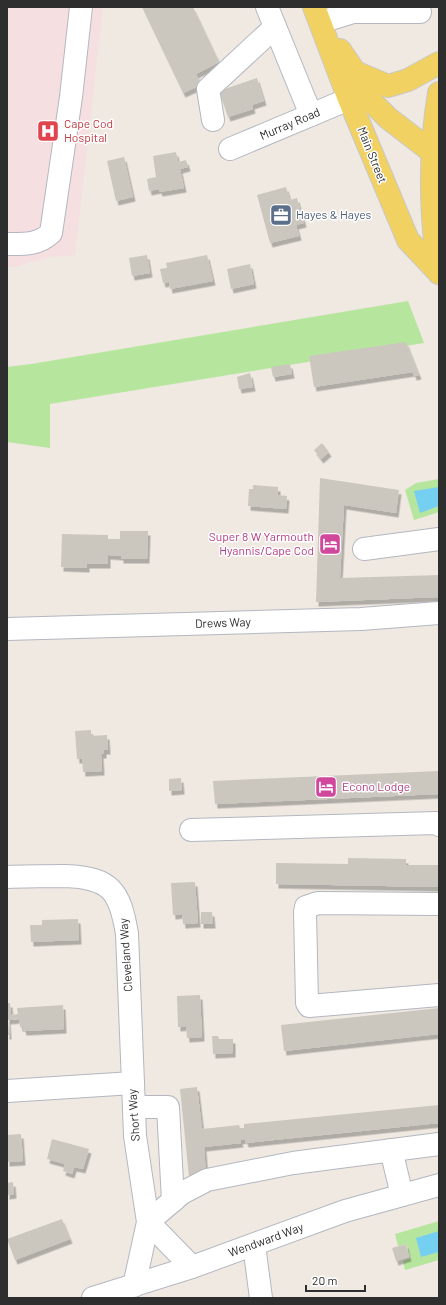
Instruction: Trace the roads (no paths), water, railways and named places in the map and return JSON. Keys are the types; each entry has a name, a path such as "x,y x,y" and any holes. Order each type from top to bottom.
{"main road":[{"path":"319,18 355,72 372,102 394,122 432,152"},
{"name":"Main Street","path":"319,18 349,99 408,240 439,273"},
{"path":"355,72 388,86 408,80 439,63"},
{"name":"Main Street","path":"439,93 432,152 431,179 434,243 439,273"}],"street":[{"path":"7,244 30,244 43,240 51,233 71,97 81,7"},
{"path":"267,7 311,115"},
{"path":"319,18 372,9 427,11"},
{"path":"213,120 208,89 275,27"},
{"name":"Murray Road","path":"230,149 349,99"},
{"path":"364,549 436,542"},
{"name":"Drews Way","path":"7,629 361,619 439,613"},
{"path":"191,830 436,823 439,825"},
{"name":"Cleveland Way","path":"7,877 52,876 79,877 99,880 108,887 118,899 124,913 127,934 133,1083"},
{"path":"439,904 318,903 306,907 305,912 307,1003 310,1006 439,994"},
{"name":"Short Way","path":"7,1091 133,1083 134,1136 148,1222 134,1286"},
{"path":"134,1107 168,1107 173,1201"},
{"path":"192,1267 148,1222 182,1193 207,1180 293,1163 439,1144"},
{"path":"391,1150 402,1195"},
{"name":"Wendward Way","path":"94,1298 192,1267 345,1211 439,1185"},
{"path":"254,1245 261,1298"}],"water":[{"path":"439,487 439,506 420,513 414,491"},
{"path":"439,1231 439,1252 421,1257 416,1238"}],"place":[{"name":"Cape Cod Hospital","path":"48,131"},
{"name":"Hayes & Hayes","path":"281,215"},
{"name":"Super 8 W Yarmouth Hyannis/Cape Cod","path":"330,544"},
{"name":"Econo Lodge","path":"326,787"}]}
